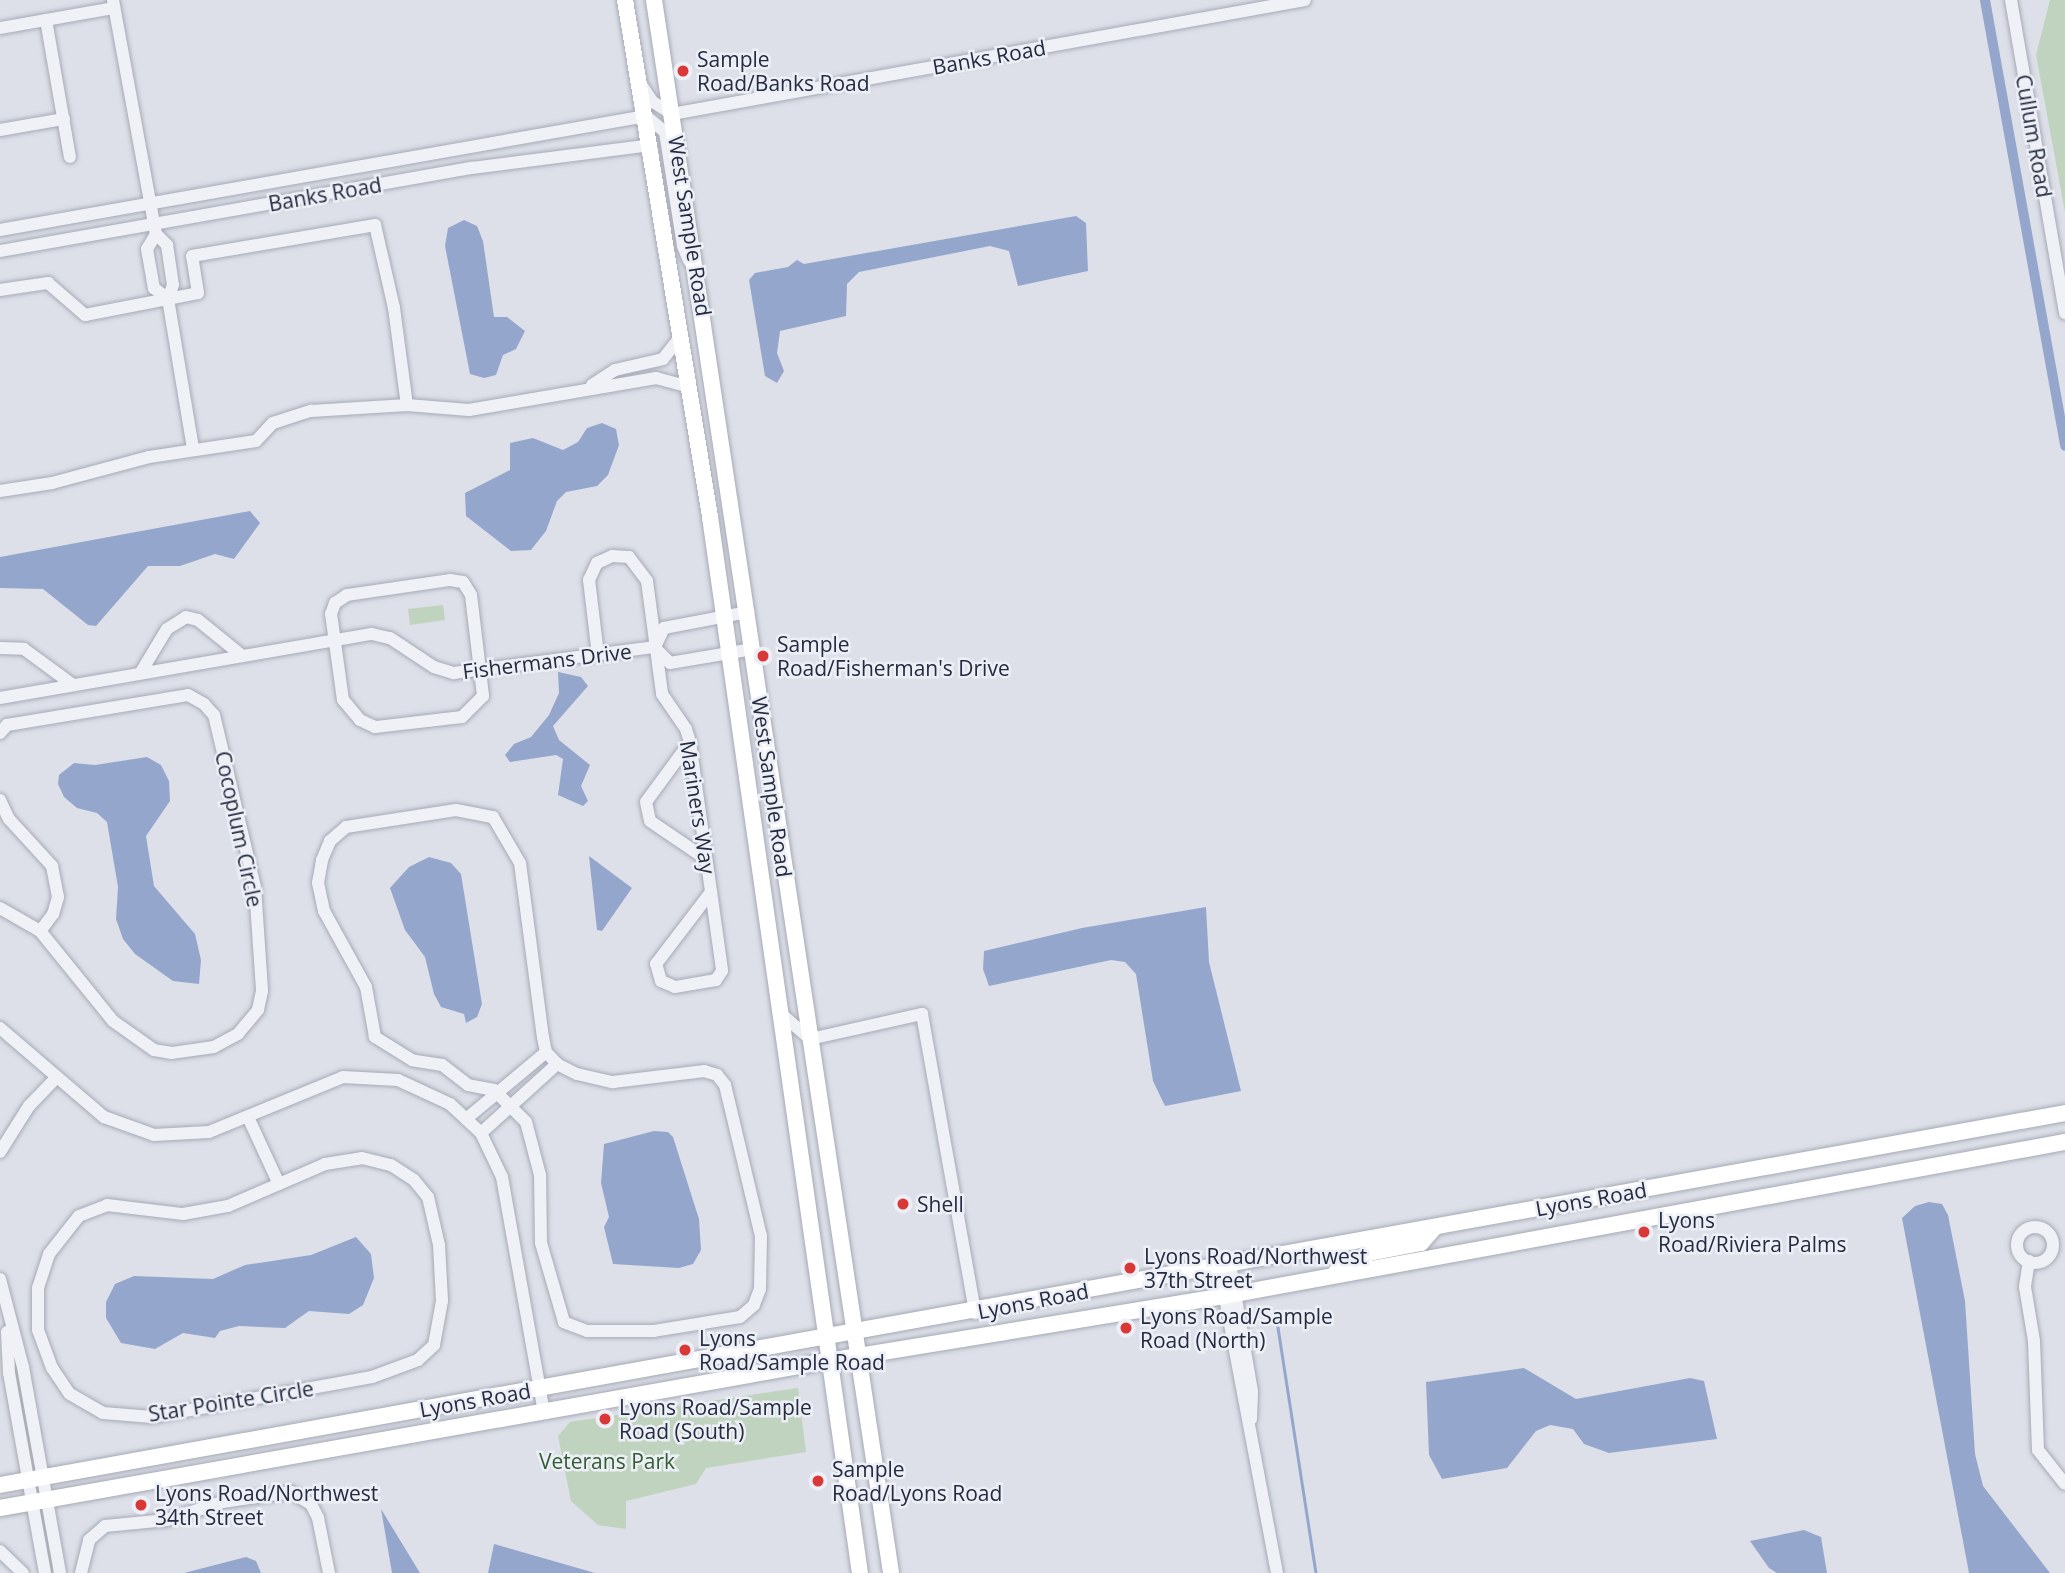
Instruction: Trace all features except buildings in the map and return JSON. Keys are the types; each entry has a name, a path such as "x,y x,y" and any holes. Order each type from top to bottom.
{"main road":[{"name":"West Sample Road","path":"625,0 690,387 860,1573"},
{"name":"West Sample Road","path":"654,0 891,1573"},
{"name":"Lyons Road","path":"0,1485 825,1334 975,1312 2065,1114"},
{"path":"1904,1142 1910,1171"},
{"name":"Lyons Road","path":"0,1508 828,1361 1230,1295 2065,1142"},
{"path":"1324,1278 1369,1253 1421,1243 1434,1227"}],"street":[{"name":"Banks Road","path":"672,114 1306,0"},
{"name":"Cullum Road","path":"2011,0 2065,313"},
{"path":"0,28 113,4 155,229 167,245 173,285 168,299 193,449"},
{"path":"46,20 71,157"},
{"path":"639,81 653,102 672,114"},
{"path":"646,116 665,132 683,246 698,280"},
{"name":"Banks Road","path":"0,230 646,116"},
{"path":"0,130 64,119"},
{"name":"Banks Road","path":"0,251 155,229 472,168 651,145"},
{"path":"0,290 48,283 85,315 198,293 192,256 375,225 394,308 407,405"},
{"path":"155,229 147,249 154,288 168,299"},
{"path":"586,389 615,370 663,359 682,335"},
{"path":"0,491 193,449 256,441 273,423 311,411 407,405 470,410 656,378 690,387"},
{"name":"Mariners Way","path":"598,655 589,580 597,563 612,556 629,557 647,581 662,694 690,742 706,859 711,892 722,971 716,981 675,987 661,981 656,964 711,892"},
{"path":"450,580 463,582 471,595 483,670 483,696 462,717 375,727 359,720 343,700 333,639 331,614 335,603 346,595 450,580"},
{"name":"Fishermans Drive","path":"655,647 664,628 748,612"},
{"path":"141,672 167,629 186,617 198,620 241,655"},
{"name":"Fishermans Drive","path":"0,698 372,634 390,638 434,667 454,673 655,647"},
{"name":"Fishermans Drive","path":"655,647 670,663 753,649"},
{"path":"0,648 24,649 73,685"},
{"name":"Cocoplum Circle","path":"0,733 7,725 188,695 204,704 214,715 256,887 262,991 258,1010 238,1034 214,1047 172,1054 154,1050 113,1021 40,931 0,910"},
{"path":"690,742 646,802 650,821 706,859"},
{"path":"0,800 9,819 52,866 58,897 53,914 40,931"},
{"path":"456,810 493,817 520,863 546,1052 557,1064 577,1074 613,1082 704,1071 717,1074 724,1085 761,1236 760,1289 754,1304 731,1320 654,1331 586,1331 564,1322 541,1242 537,1153 526,1122 512,1105 498,1094 468,1084 442,1065 412,1060 375,1037 366,987 324,911 318,883 330,841 346,828 456,810"},
{"path":"778,1011 810,1039 922,1014 975,1312"},
{"path":"0,1028 104,1117 154,1135 209,1132 320,1084 371,1076 426,1089 481,1133 502,1177 544,1412"},
{"path":"466,1119 546,1052"},
{"path":"481,1133 557,1064"},
{"path":"0,1152 29,1106 56,1078"},
{"path":"248,1117 279,1184"},
{"name":"Star Pointe Circle","path":"362,1158 391,1165 414,1180 428,1196 439,1245 442,1301 434,1345 418,1360 372,1377 152,1417 103,1413 69,1393 52,1368 38,1330 38,1288 49,1254 66,1228 79,1216 107,1205 194,1213 228,1206 279,1184 325,1164 362,1158"},
{"path":"2029,1261 2025,1287 2034,1341 2038,1450 2065,1484"},
{"path":"1224,1265 1252,1391 1250,1423 1277,1573"},
{"path":"0,1279 6,1314 23,1367 36,1479 32,1502 45,1573"},
{"path":"36,1479 48,1499 60,1573"},
{"path":"82,1573 89,1540 105,1526 167,1520 222,1502 290,1492 311,1504 318,1518 329,1573"},
{"path":"0,1551 23,1573"}],"green space":[{"path":"2050,0 2065,0 2065,212 2036,55"},
{"path":"443,605 445,620 410,625 408,609"},
{"name":"Veterans Park","path":"798,1388 806,1452 706,1468 696,1484 626,1501 626,1529 598,1525 571,1501 558,1436 570,1422"}],"water":[{"path":"1076,216 1086,223 1088,271 1018,286 1009,251 990,246 859,272 847,284 846,316 780,331 777,353 784,371 777,383 765,376 749,280 755,273 788,267 797,260 804,264"},
{"path":"464,220 477,226 483,241 494,317 507,317 525,331 516,349 503,355 496,375 484,378 470,374 445,246 448,228"},
{"path":"602,423 616,429 619,445 608,475 597,486 566,492 557,501 546,531 531,550 511,551 466,516 465,493 510,470 510,443 533,438 563,450 578,442 587,428"},
{"path":"250,511 260,523 234,559 215,554 180,566 148,566 96,626 88,625 43,589 0,588 0,557"},
{"path":"558,672 581,677 588,686 553,726 559,740 590,765 581,786 588,801 583,806 558,795 563,759 556,755 510,762 505,755 514,744 531,737 549,715 559,693"},
{"path":"147,757 161,765 169,781 170,801 146,836 154,886 195,934 201,960 199,984 173,981 135,954 123,939 116,919 118,887 107,822 97,813 77,808 64,797 58,784 59,775 74,763 95,765"},
{"path":"589,856 632,888 602,931 597,930"},
{"path":"429,857 451,863 461,874 482,1004 477,1017 466,1023 464,1014 441,1007 434,994 425,957 405,930 390,888 409,867"},
{"path":"1206,907 1209,962 1241,1091 1165,1106 1153,1081 1136,974 1125,962 1111,960 989,986 983,969 984,951 1082,928"},
{"path":"654,1131 668,1132 673,1137 699,1219 701,1250 693,1264 679,1268 613,1264 604,1227 609,1217 601,1183 604,1144"},
{"path":"1929,1202 1942,1204 1948,1215 1965,1301 1975,1454 1983,1486 2050,1573 1969,1573 1902,1218 1915,1206"},
{"path":"356,1237 371,1254 374,1278 363,1305 349,1314 309,1311 285,1328 239,1326 220,1331 215,1338 183,1333 155,1349 121,1343 106,1318 106,1302 115,1284 134,1276 213,1279 245,1265 311,1255"},
{"path":"1524,1368 1576,1399 1690,1378 1704,1381 1717,1439 1609,1453 1584,1444 1573,1429 1550,1425 1536,1431 1507,1468 1442,1479 1429,1455 1426,1382"},
{"path":"381,1509 420,1573 392,1573"},
{"path":"1804,1530 1821,1537 1827,1573 1777,1573 1769,1568 1750,1541"},
{"path":"494,1544 595,1573 488,1573"},
{"path":"246,1557 256,1561 261,1573 184,1573"}],"waterway":[{"path":"1985,0 2065,446"},
{"path":"1277,1321 1316,1573"}],"place":[{"name":"Sample Road/Banks Road","path":"683,71"},
{"name":"Sample Road/Fisherman's Drive","path":"763,656"},
{"name":"Shell","path":"903,1204"},
{"name":"Lyons Road/Riviera Palms","path":"1644,1232"},
{"name":"Lyons Road/Northwest 37th Street","path":"1130,1268"},
{"name":"Lyons Road/Sample Road (North)","path":"1126,1328"},
{"name":"Lyons Road/Sample Road","path":"685,1350"},
{"name":"Lyons Road/Sample Road (South)","path":"605,1419"},
{"name":"Sample Road/Lyons Road","path":"818,1481"},
{"name":"Lyons Road/Northwest 34th Street","path":"141,1505"}]}
